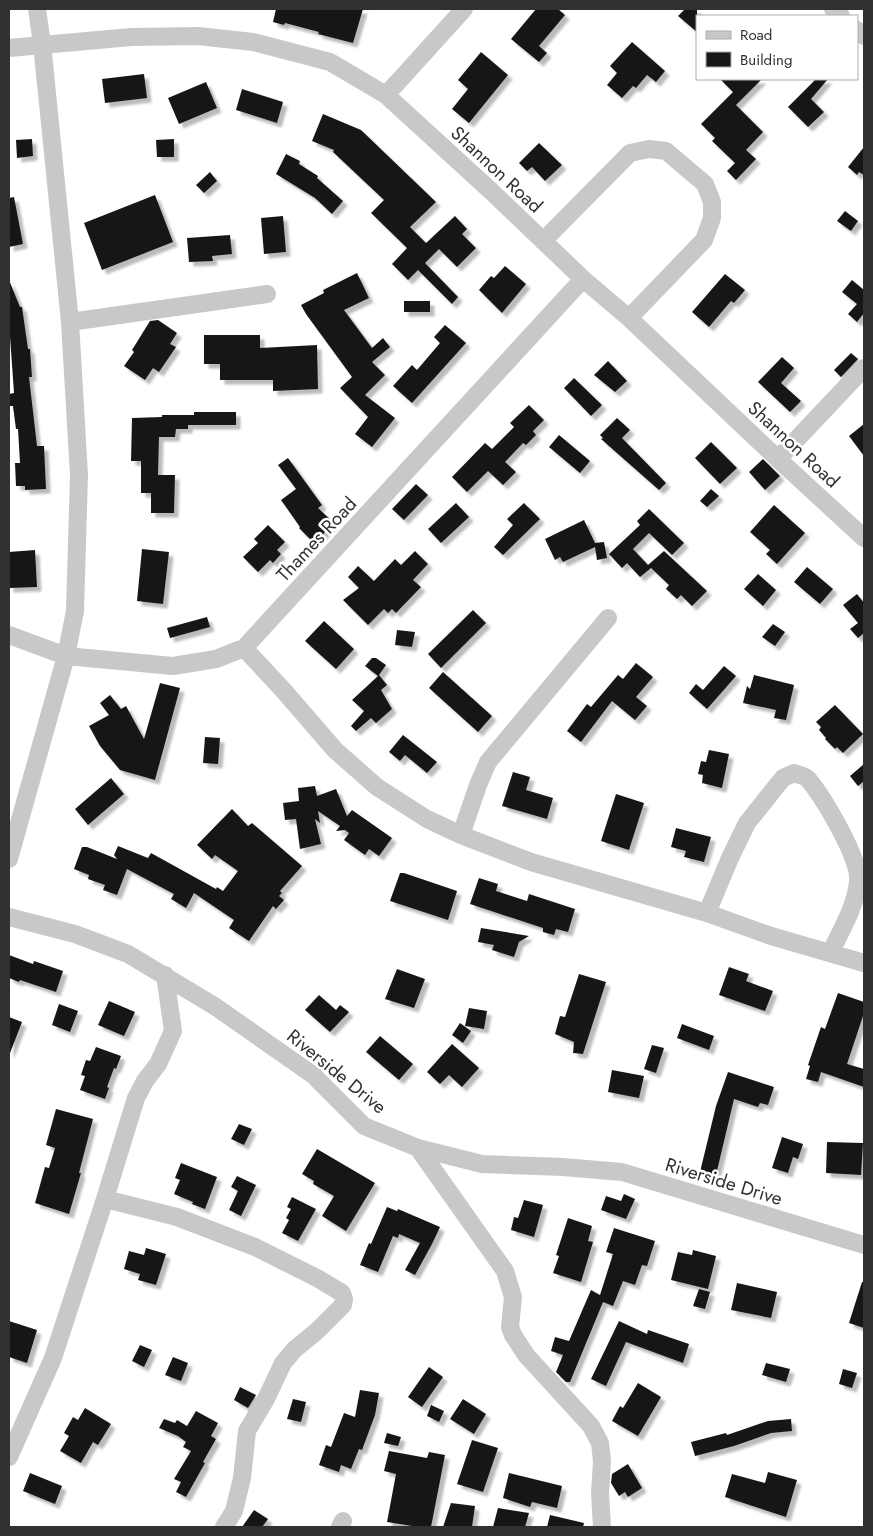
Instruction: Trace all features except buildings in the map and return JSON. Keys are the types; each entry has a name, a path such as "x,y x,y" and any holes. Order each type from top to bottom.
{"street":[{"path":"9,858 66,656 75,612 79,475 70,322 37,9"},
{"path":"386,95 464,9"},
{"name":"Shannon Road","path":"9,48 131,37 198,36 253,42 330,62 386,95 583,279 629,318 864,538"},
{"path":"543,241 630,153 649,149 666,151 685,166 705,184 712,202 712,218 707,232 704,240 629,318"},
{"name":"Thames Road","path":"9,635 66,656 173,666 216,659 244,648 583,279"},
{"path":"70,322 267,294"},
{"path":"778,459 864,368"},
{"path":"461,835 488,762 608,618"},
{"path":"244,648 284,690 335,750 377,787 427,819 461,835 531,862 708,913 771,936 864,963"},
{"path":"708,913 730,858 747,824 782,778 794,773 806,778 827,806 851,849 859,880 851,908 831,952"},
{"name":"Riverside Drive","path":"9,917 75,934 128,954 216,1007 313,1074 364,1126 418,1148 482,1164 563,1167 622,1172 864,1245"},
{"path":"9,1457 53,1358 136,1098 144,1081 158,1064 173,1032 165,975"},
{"path":"418,1148 505,1271 513,1297 510,1327 513,1335 526,1355 591,1426 600,1443 602,1462 600,1493 602,1527"},
{"path":"105,1199 177,1217 255,1247 317,1278 342,1293 343,1305 317,1331 295,1349 283,1363 266,1399 247,1431 242,1478 234,1511 224,1527"}]}
